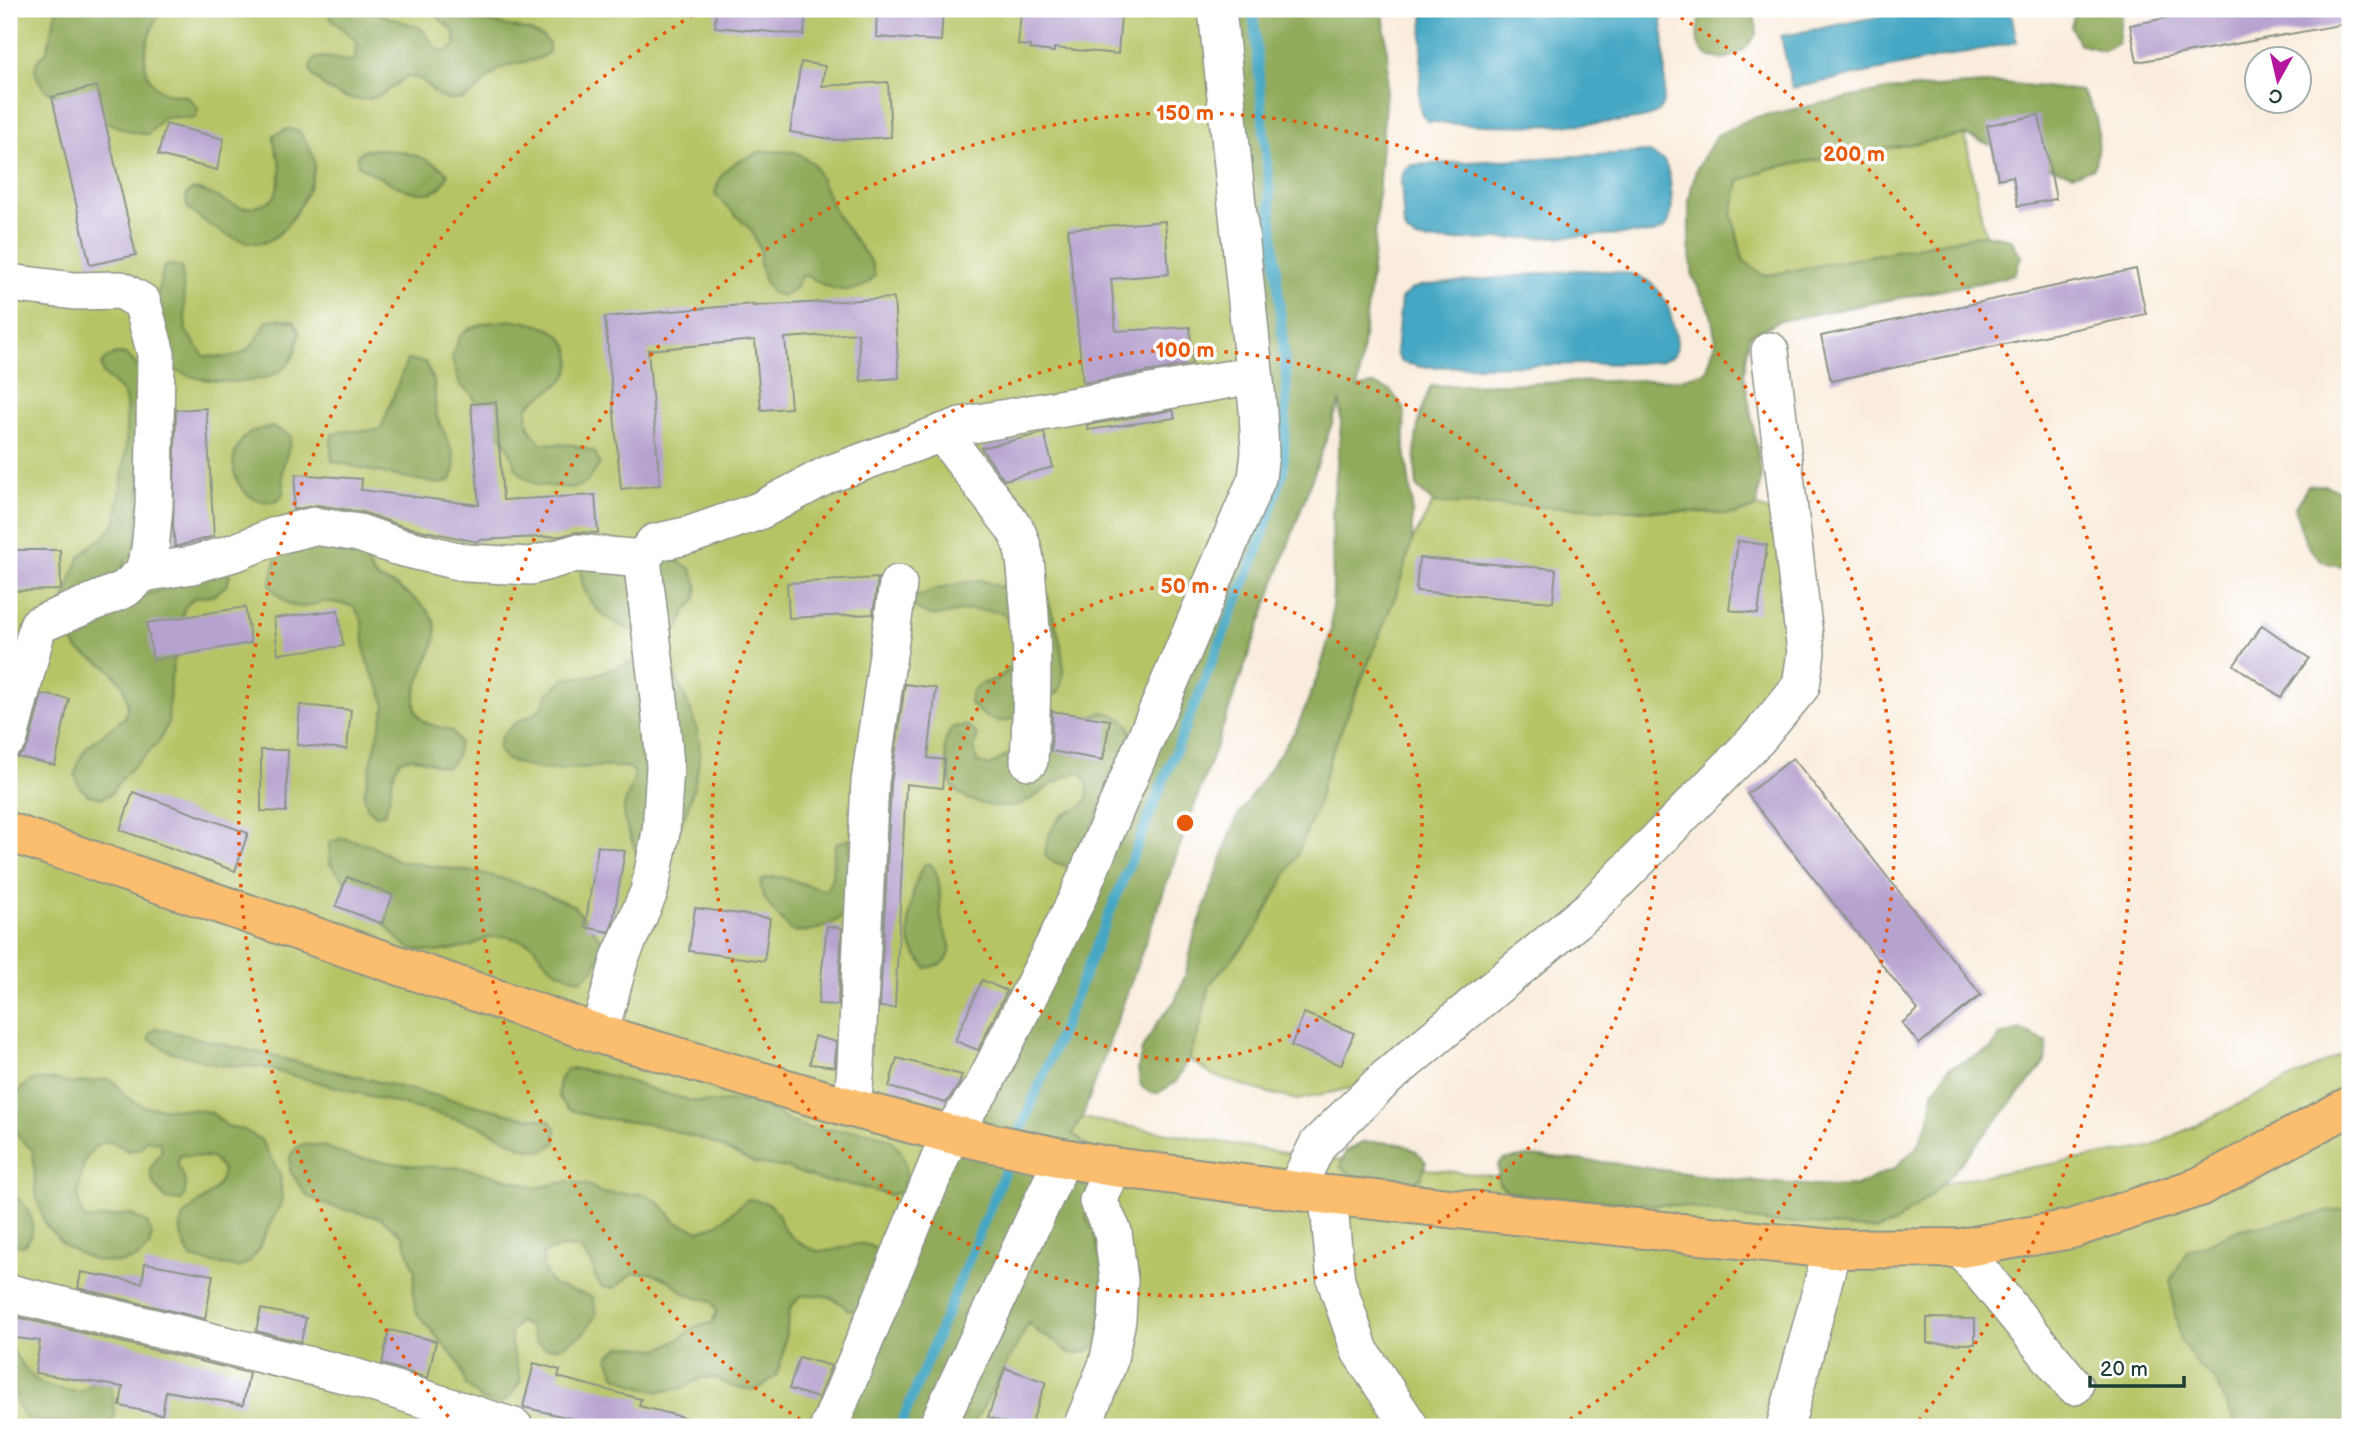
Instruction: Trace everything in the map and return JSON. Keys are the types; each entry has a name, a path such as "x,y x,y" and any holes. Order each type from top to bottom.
{"main road":[{"path":"9,832 598,1034 852,1108 1051,1156 1113,1167 1312,1193 1832,1249 1961,1248 2071,1229 2199,1188 2350,1106"}],"lane":[{"path":"829,1427 968,1138 983,1087 1077,899 1257,478 1260,453 1254,375 1217,9"},
{"path":"9,283 75,291 121,290 142,302 156,354 155,506 150,550 143,573 125,589 38,625 9,738"},
{"path":"1410,1427 1360,1351 1336,1281 1312,1193 1318,1144 1385,1079 1591,908 1759,737 1801,686 1806,652 1770,351"},
{"path":"598,1034 620,958 649,892 661,832 665,766 642,559 654,543 690,535 760,511 827,475 961,426 1254,375"},
{"path":"942,433 1015,529 1024,545 1033,663 1029,761"},
{"path":"143,573 192,565 236,552 278,535 314,526 359,533 396,546 466,563 531,566 576,553 642,559"},
{"path":"852,1108 870,782 898,584"},
{"path":"937,1427 1051,1156"},
{"path":"1082,1427 1108,1363 1117,1320 1119,1281 1113,1232 1098,1201 1113,1167"},
{"path":"1961,1248 2074,1386"},
{"path":"1785,1427 1832,1249"},
{"path":"9,1293 344,1374 513,1427"}],"green space":[{"path":"9,9 1217,9 1258,410 1072,1134 1082,1118 1295,1155 1859,1215 1957,1180 2151,1147 2350,1050 2350,1427 9,1427"},
{"path":"59,9 162,9 148,40 145,62 147,73 163,92 187,96 198,109 195,118 164,117 148,134 137,133 111,124 46,90 35,70 38,60 47,51"},
{"path":"331,9 364,9 421,28 437,49 446,52 456,45 454,31 428,9 443,9 448,13 530,31 543,37 549,44 549,52 544,56 498,70 473,93 462,99 444,98 419,78 408,77 381,95 353,99 334,93 311,73 314,59 319,57 355,60 356,41 330,18"},
{"path":"1217,9 1383,9 1388,62 1374,250 1358,388 1372,384 1390,390 1404,408 1405,450 1412,502 1412,541 1397,592 1331,755 1316,808 1298,853 1254,934 1209,985 1201,1024 1189,1059 1176,1082 1158,1093 1149,1092 1141,1086 1138,1069 1142,1049 1158,1022 1175,1001 1186,973 1194,937 1237,817 1297,728 1320,670 1331,631 1332,515 1341,425 1340,401 1082,1118 1072,1133 1113,1167 1086,1218 1094,1231 1104,1273 1100,1339 1090,1350 1076,1354 1067,1352 1057,1342 1041,1335 1029,1323 972,1427 829,1427 1257,478"},
{"path":"1700,9 1743,9 1755,19 1757,33 1747,47 1733,56 1709,56 1700,48 1698,42"},
{"path":"2081,9 2122,11 2118,43 2104,51 2079,44 2071,27 2075,12"},
{"path":"2003,83 2081,91 2088,100 2098,127 2094,168 2073,175 1964,135 1771,168 1739,181 1732,214 1743,260 1764,276 1985,234 2011,239 2021,256 2015,274 1779,321 1749,336 1744,374 1761,472 1757,507 1734,515 1433,503 1417,487 1416,435 1431,386 1680,379 1706,372 1716,341 1710,310 1693,278 1689,244 1689,199 1696,170 1717,135 1752,118 1886,90"},
{"path":"287,129 299,131 310,149 315,165 302,203 277,235 258,243 238,239 211,226 187,207 186,195 193,189 240,207 260,205 274,198 280,163 274,135"},
{"path":"1965,135 1985,234 1764,276 1743,260 1732,214 1739,181 1771,168"},
{"path":"374,149 413,155 432,162 448,173 442,186 432,192 407,190 358,165 357,156 362,151"},
{"path":"762,151 795,152 814,164 836,214 871,262 875,276 869,282 857,288 843,290 801,276 795,288 783,296 772,293 764,279 760,265 760,249 751,230 715,195 725,170"},
{"path":"164,266 182,268 186,331 204,356 228,357 243,353 255,341 267,321 277,319 294,321 300,333 291,361 273,374 245,381 213,381 174,369 157,297"},
{"path":"514,320 552,330 565,341 569,350 570,368 563,380 528,406 527,417 531,431 541,443 573,445 595,452 600,464 585,484 574,488 538,485 524,477 516,468 509,448 471,394 460,385 452,359 459,337 469,329 486,323"},
{"path":"116,354 127,355 148,377 135,553 125,561 122,579 138,596 204,573 214,571 230,574 227,585 214,595 194,598 184,608 170,683 168,723 159,742 122,778 110,795 102,798 88,795 79,787 75,775 79,760 87,747 125,717 128,703 123,685 109,668 79,651 64,630 62,606 79,558 103,538 115,523 126,451 126,403 123,392 103,374 101,364"},
{"path":"407,360 425,362 434,382 436,415 453,453 455,469 451,480 440,484 332,461 332,434 381,429"},
{"path":"273,427 291,436 282,470 284,488 278,501 263,501 251,497 242,489 236,478 235,454 241,442 251,432"},
{"path":"2324,485 2350,495 2350,565 2326,563 2311,550 2301,530 2295,507 2308,486"},
{"path":"1433,503 1734,515 1757,507 1782,515 1795,685 1624,874 1374,1083 1297,1100 1212,1075 1189,1059 1201,1024 1209,985 1224,967 1316,808 1331,755 1397,592 1412,541"},
{"path":"302,540 360,547 375,576 416,600 427,610 434,622 435,639 417,688 416,711 425,722 452,731 459,742 456,757 448,767 414,758 400,760 384,814 376,815 367,807 364,794 385,707 365,651 362,620 354,607 343,604 325,602 302,607 291,605 270,585 276,558"},
{"path":"615,540 676,560 691,569 698,587 695,601 686,610 680,627 672,635 637,631 622,626 596,608 587,595 580,561"},
{"path":"981,580 1000,587 1013,581 1044,589 1060,641 1063,669 1058,693 1006,721 995,721 970,703 974,689 1005,673 1015,658 1013,631 1003,613 973,610 929,615 915,608 914,599 920,596 947,586"},
{"path":"642,658 673,670 695,723 699,742 693,790 676,838 644,856 636,852 624,820 624,806 635,775 630,768 611,766 540,769 505,759 498,748 502,735 517,722 534,714 544,704 547,694 565,679 594,675"},
{"path":"1103,712 1118,716 1130,727 1130,740 1077,861 1069,867 1051,861 1045,855 1050,835 1057,822 1065,814 1084,804 1088,795 1087,784 1080,772 1061,779 1022,804 1006,807 970,799 956,790 950,781 945,744 953,727 968,726 978,735 974,748 977,762 989,766 1023,746"},
{"path":"342,838 368,844 399,861 482,873 521,884 574,906 602,940 602,950 594,969 582,980 565,975 547,964 532,944 509,937 490,937 467,947 436,952 411,949 398,939 330,864 329,843"},
{"path":"850,839 851,910 823,927 808,931 791,931 763,895 761,881 785,878 826,890 832,878 834,849 837,843"},
{"path":"925,864 931,864 938,878 942,923 950,943 949,955 945,961 926,968 912,948 909,937 914,891"},
{"path":"156,1028 524,1117 548,1120 556,1128 556,1143 543,1151 524,1148 478,1125 261,1067 219,1065 169,1051 149,1039"},
{"path":"2020,1030 2047,1042 2046,1062 1931,1195 1894,1224 1876,1230 1802,1223 1770,1223 1682,1206 1532,1197 1508,1191 1499,1184 1498,1166 1503,1160 1528,1156 1612,1163 1727,1179 1829,1187 1856,1186 1895,1168 1916,1148 1930,1118 1933,1092 1949,1068 1991,1049 1999,1036"},
{"path":"567,1069 614,1077 695,1101 753,1103 766,1107 795,1124 812,1129 870,1132 880,1135 890,1140 903,1157 906,1171 903,1185 900,1192 889,1195 857,1186 823,1181 786,1168 754,1163 711,1142 654,1125 593,1117 568,1109 559,1098 559,1080"},
{"path":"108,1079 116,1084 126,1097 145,1107 212,1113 227,1126 244,1130 261,1140 280,1174 282,1201 258,1251 249,1262 238,1268 191,1258 182,1239 181,1225 192,1208 211,1194 219,1184 223,1170 212,1158 181,1155 177,1163 185,1182 184,1196 181,1201 166,1199 153,1183 150,1169 162,1150 160,1142 146,1140 140,1149 127,1151 112,1143 100,1144 90,1152 80,1181 81,1210 86,1220 130,1214 147,1223 152,1234 149,1247 137,1258 121,1263 93,1260 65,1246 45,1224 36,1194 33,1151 18,1136 11,1114 16,1093 32,1080 57,1080 70,1084"},
{"path":"1364,1142 1398,1144 1413,1149 1426,1162 1421,1178 1403,1182 1379,1181 1357,1176 1340,1167 1346,1151"},
{"path":"303,1144 323,1146 351,1157 415,1166 464,1168 536,1188 569,1181 590,1186 602,1193 645,1194 663,1206 676,1222 700,1231 718,1224 748,1199 756,1200 774,1209 786,1231 809,1248 828,1251 865,1244 881,1253 863,1310 848,1310 826,1296 800,1296 790,1308 782,1359 776,1376 756,1390 733,1387 718,1379 703,1377 682,1388 658,1392 615,1375 608,1357 621,1346 660,1349 680,1339 696,1326 712,1323 717,1311 711,1301 687,1295 670,1281 652,1273 634,1273 614,1288 602,1287 595,1277 592,1263 579,1248 561,1247 543,1254 543,1269 553,1285 593,1297 596,1315 583,1334 560,1347 546,1348 536,1342 529,1326 519,1322 511,1332 511,1345 521,1380 510,1397 499,1404 482,1400 466,1385 459,1363 416,1312 413,1293 415,1272 403,1236 381,1218 330,1206 307,1196 290,1171 290,1157 296,1148"},
{"path":"9,1193 22,1203 31,1217 32,1232 23,1246 9,1244"},
{"path":"2350,1209 2350,1427 2237,1427 2215,1380 2198,1365 2181,1340 2171,1281 2186,1252 2241,1229"},
{"path":"9,1349 33,1377 47,1386 80,1392 89,1386 95,1375 111,1382 115,1417 107,1425 96,1427 28,1420 17,1405 16,1394 9,1389"},
{"path":"216,1415 233,1418 240,1427 176,1427 191,1418"}],"water":[{"path":"1424,9 1660,9 1664,45 1663,103 1660,110 1647,116 1588,124 1474,125 1427,121 1421,113 1419,100"},
{"path":"1917,9 2010,9 2017,42 1792,88 1781,36"},
{"path":"1648,152 1664,161 1672,195 1668,222 1663,229 1653,233 1434,241 1412,237 1404,228 1401,180 1405,169 1412,165"},
{"path":"1577,270 1626,273 1639,276 1650,283 1660,292 1667,306 1677,341 1673,356 1642,363 1422,367 1401,362 1396,353 1401,299 1410,290 1420,286"}],"building":[{"path":"716,9 806,9 804,35 715,27"},
{"path":"877,9 943,9 941,41 876,37"},
{"path":"2214,9 2350,9 2350,23 2137,62 2130,25"},
{"path":"1021,12 1086,18 1087,12 1121,15 1118,54 1054,48 1054,52 1018,45"},
{"path":"801,62 825,66 822,86 888,82 891,137 837,140 790,132"},
{"path":"97,86 136,255 90,265 52,97"},
{"path":"2039,115 2056,199 2018,206 2013,176 1998,179 1987,125"},
{"path":"166,124 224,139 217,170 158,155"},
{"path":"1165,221 1169,274 1111,279 1116,331 1190,327 1192,364 1083,383 1068,229"},
{"path":"2136,269 2146,314 1831,381 1821,336"},
{"path":"894,298 899,378 861,381 858,333 785,338 791,408 761,410 755,340 648,350 660,485 621,489 605,317 753,304"},
{"path":"496,402 503,500 595,495 598,533 577,532 561,536 477,542 402,526 362,512 317,505 293,510 296,474 362,479 361,490 479,505 471,404"},
{"path":"206,408 214,536 175,547 173,526 176,410"},
{"path":"1173,410 1175,418 1088,430 1087,425"},
{"path":"1044,433 1053,467 1004,480 981,448"},
{"path":"1738,541 1767,545 1758,614 1729,610"},
{"path":"9,550 60,550 61,590 9,591"},
{"path":"1419,558 1556,569 1553,602 1416,591"},
{"path":"878,578 873,614 789,618 787,583"},
{"path":"245,607 251,643 153,660 147,623"},
{"path":"338,610 343,646 278,654 274,618"},
{"path":"2262,625 2309,658 2281,697 2234,665"},
{"path":"905,684 936,688 928,758 945,760 942,788 906,784 895,1008 880,1007 891,784"},
{"path":"42,694 69,699 55,765 17,757 29,743"},
{"path":"300,705 351,710 347,749 297,745"},
{"path":"1052,711 1110,720 1103,760 1051,751"},
{"path":"261,750 288,750 286,812 261,811"},
{"path":"1793,758 1981,995 1919,1044 1902,1023 1918,1010 1747,794"},
{"path":"133,792 248,833 235,871 120,830"},
{"path":"598,846 625,851 609,932 585,927"},
{"path":"347,877 393,895 382,924 336,906"},
{"path":"695,908 770,918 764,961 689,951"},
{"path":"827,926 842,928 838,1005 818,1004"},
{"path":"982,980 1007,991 978,1050 955,1041"},
{"path":"1304,1013 1354,1033 1341,1065 1291,1046"},
{"path":"814,1036 836,1042 835,1067 810,1064"},
{"path":"897,1058 962,1075 959,1084 946,1103 889,1087"},
{"path":"145,1263 213,1275 205,1319 78,1288 81,1272 142,1283"},
{"path":"261,1309 306,1318 301,1342 256,1331"},
{"path":"9,1315 249,1373 243,1405 166,1391 162,1415 120,1406 123,1387 35,1373 40,1341 9,1337"},
{"path":"1927,1318 1975,1319 1975,1344 1927,1343"},
{"path":"389,1330 436,1341 428,1378 382,1364"},
{"path":"799,1357 831,1366 818,1398 789,1389"},
{"path":"534,1363 560,1370 558,1377 641,1399 639,1406 687,1418 686,1427 608,1427 523,1407"},
{"path":"1005,1368 1046,1382 1030,1427 1017,1427 988,1417"}],"waterway":[{"path":"1016,1142 1257,552 1283,471 1287,386 1253,9"},
{"path":"900,1427 1011,1156"}]}
